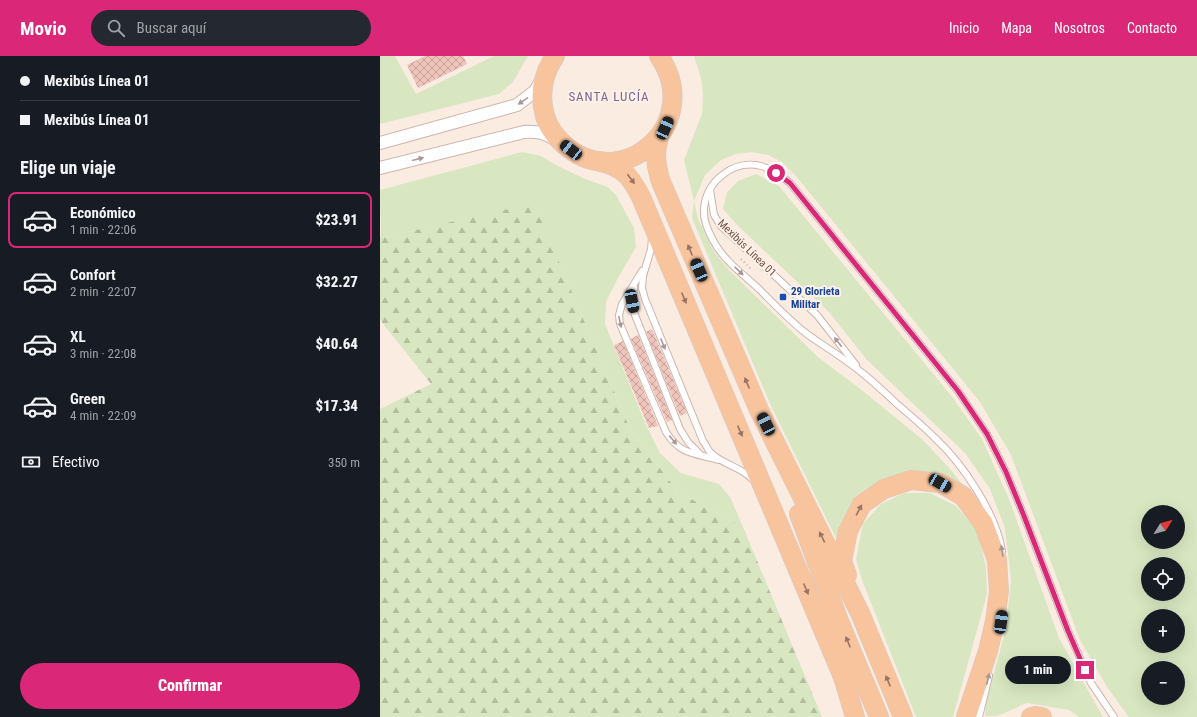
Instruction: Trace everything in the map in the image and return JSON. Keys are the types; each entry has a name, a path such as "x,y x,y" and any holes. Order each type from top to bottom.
{"main road":[{"path":"659,56 669,74 673,96 670,118 659,137 656,147 655,157 661,182 760,410 860,612"},
{"path":"551,64 542,90 543,110 551,128 563,144 580,155 612,164 628,174 634,183 648,213 859,717"},
{"path":"598,161 620,160 631,157 642,152 659,137"},
{"path":"760,410 839,621 879,717"},
{"path":"903,717 860,612 842,561 848,531 862,504 884,488 911,480 940,483 963,496 983,523 1000,563 999,591 995,620 988,651 966,717"},
{"path":"843,677 855,717"},
{"path":"1030,717 1042,717"}],"street":[{"path":"380,143 517,106 535,91 551,64"},
{"path":"380,168 524,132 536,131 547,134 563,144"}],"lane":[{"name":"Mexibús Línea 01","path":"1000,563 1001,542 992,516 960,466 936,439 862,372 806,333 720,252 706,225 704,210 705,199 719,176 732,168 744,165 761,166 776,173 790,183 958,391 987,434 1006,472 1068,631 1091,683 1114,717"},
{"name":"Mexibús Línea 01","path":"710,189 714,215 721,226 817,315 862,372"},
{"path":"648,213 652,232 652,243 643,276 642,288 645,299 703,441 710,452 721,460"},
{"path":"647,263 622,304 619,315 620,324 666,432 672,442 684,451 721,460 737,467 750,476 760,487 772,508"},
{"path":"634,284 632,301 634,315 680,429 688,442 702,455"},
{"name":"Mexibús Línea 01","path":"975,489 988,521 1000,563"},
{"path":"1000,627 1006,589"},
{"path":"979,717 990,672"}],"path":[{"path":"741,259 752,270"}],"green space":[{"path":"380,56 395,56 416,94 494,56 528,56 513,82 499,94 380,124"},
{"path":"694,56 1197,56 1197,717 1128,716 1107,687 1080,640 1011,455 980,402 796,176 782,162 768,155 752,152 736,154 721,160 705,175 694,201 684,160 702,114 703,95 701,78"},
{"path":"522,152 541,156 585,179 608,187 616,195 634,228 636,247 606,302 605,324 646,425 660,453 681,473 719,484 730,497 743,527 678,492 630,429 534,204 381,238 380,190"},
{"path":"756,174 779,186 953,398 982,439 1009,499 1059,638 1103,717 1079,717 1069,710 1027,703 997,716 985,716 986,703 1006,628 1011,579 1005,528 990,489 965,453 867,360 828,311 738,226 723,209 727,192 738,181"},
{"path":"694,201 698,219 715,253 729,270 819,358 858,387 923,440 962,484 944,476 911,472 882,479 856,495 839,526 838,542 770,404 692,218"},
{"path":"534,203 630,429 678,492 743,527 822,717 380,717 380,409 431,384 380,320 380,235 381,238"},
{"path":"904,493 930,493 956,506 977,530 986,567 987,594 953,717 916,717 862,580 856,559 863,524 881,504"}],"building":[{"path":"425,56 463,56 467,64 418,88 407,65"},
{"path":"652,329 687,413 680,416 646,332"},
{"path":"638,335 672,420 667,422 631,339"},
{"path":"623,341 658,426 649,428 614,345"}],"place":[{"name":"29 Glorieta Militar","path":"783,297"}],"district":[{"name":"SANTA LUCÍA","path":"609,96"}],"route":[{"path":"776,173 790,183 958,391 987,434 1006,472 1068,631 1085,670"}]}
